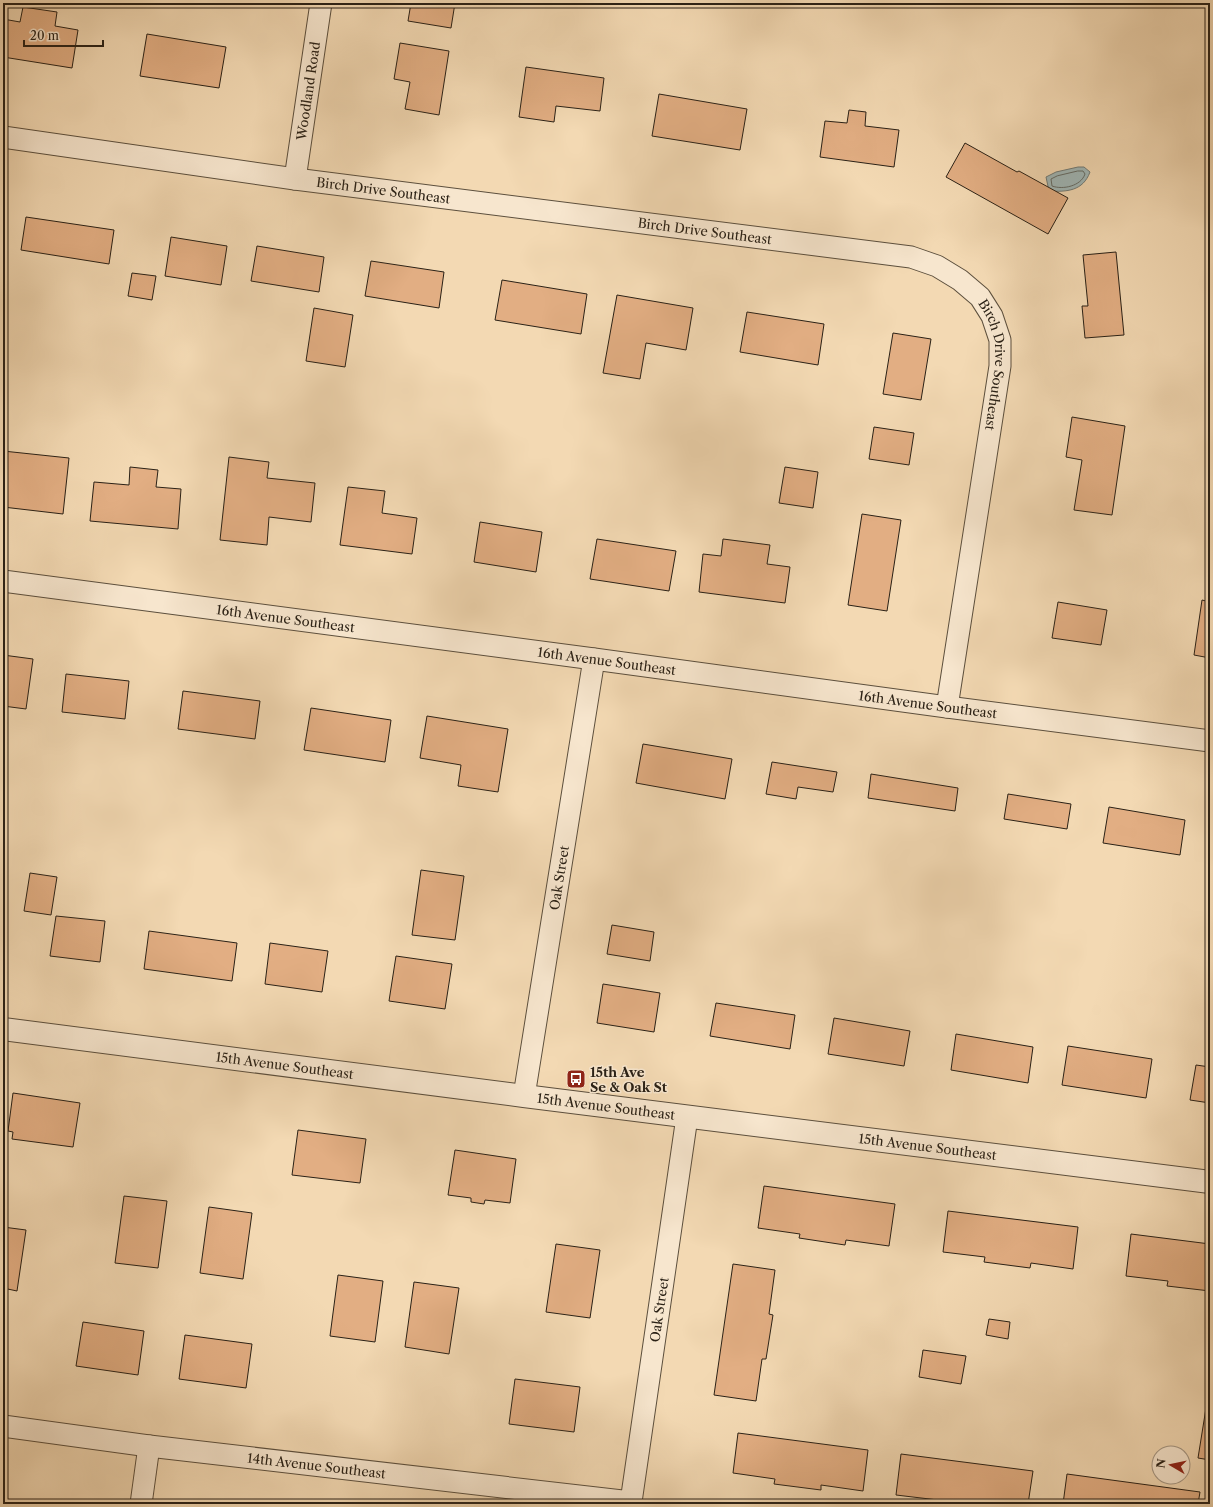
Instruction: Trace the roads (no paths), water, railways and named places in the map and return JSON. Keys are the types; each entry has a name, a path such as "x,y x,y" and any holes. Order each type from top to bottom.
{"street":[{"name":"Woodland Road","path":"295,179 321,3"},
{"name":"Birch Drive Southeast","path":"3,137 295,179 911,257 937,266 960,280 980,297 992,316 1000,340 1000,366 947,707"},
{"name":"16th Avenue Southeast","path":"3,581 947,707 1210,740"},
{"name":"Oak Street","path":"524,1096 594,659"},
{"name":"15th Avenue Southeast","path":"3,1029 687,1117 1210,1182"},
{"name":"Oak Street","path":"631,1502 687,1117"},
{"name":"14th Avenue Southeast","path":"3,1426 149,1446 631,1502"},
{"path":"141,1504 149,1446"}],"water":[{"path":"1084,167 1090,172 1079,187 1062,191 1049,191 1046,177 1056,172"}],"place":[{"name":"15th Ave Se & Oak St","path":"576,1079"}]}
